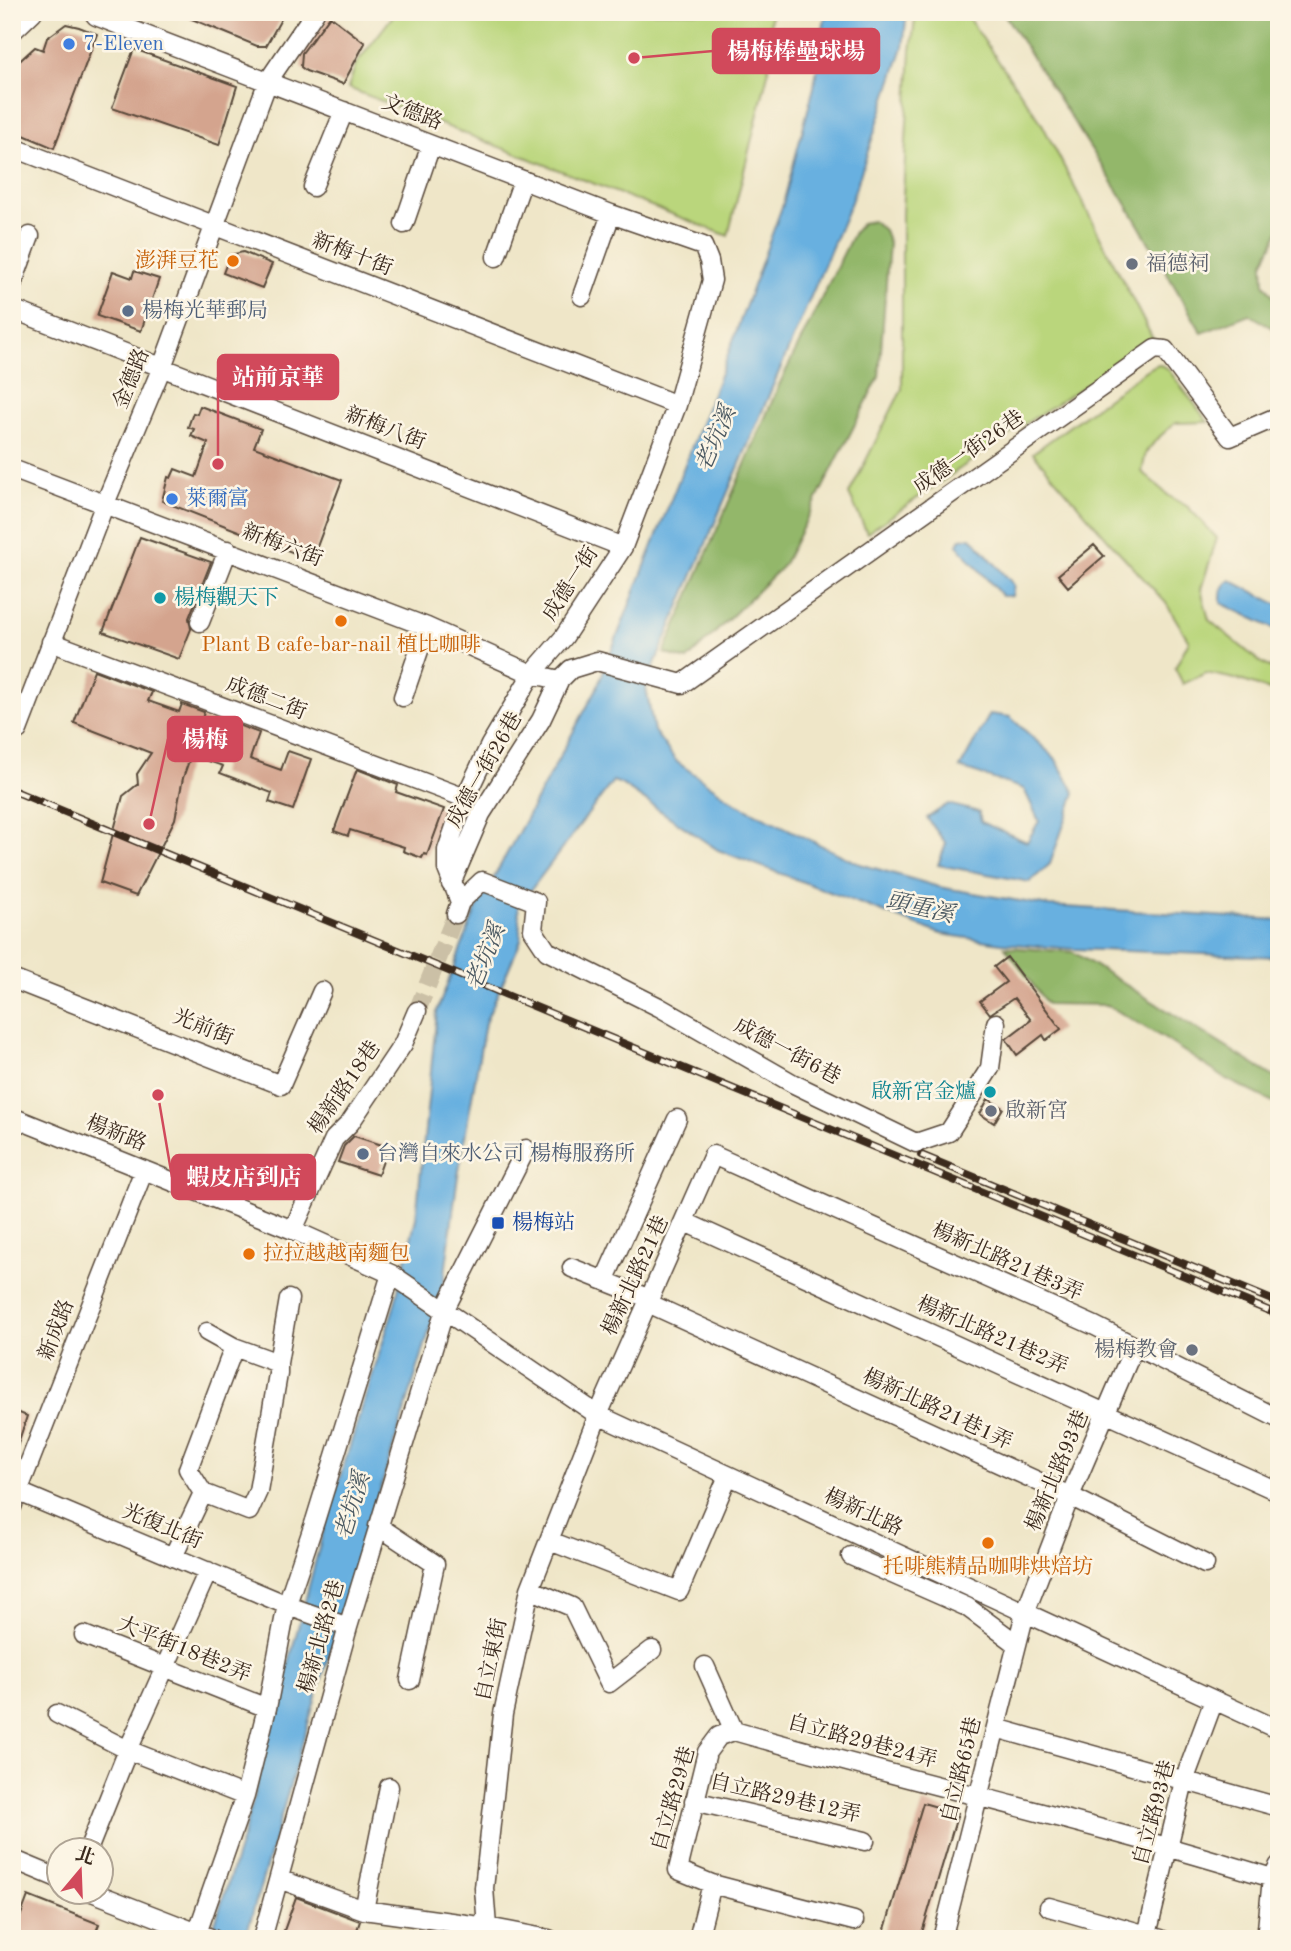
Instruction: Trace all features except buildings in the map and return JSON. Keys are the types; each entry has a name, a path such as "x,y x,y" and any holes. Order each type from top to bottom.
{"street":[{"path":"12,32 33,12"},
{"name":"文德路","path":"93,12 96,16 431,145 703,246 709,261"},
{"name":"金德路","path":"18,730 104,506 162,367 212,225 268,81 315,12"},
{"path":"313,187 344,111"},
{"path":"404,224 431,145"},
{"name":"新梅十街","path":"12,147 677,405"},
{"path":"496,257 523,180"},
{"path":"582,296 611,214"},
{"path":"12,285 30,236"},
{"name":"成德一街","path":"458,908 447,869 447,850 465,798 490,745 531,674 565,637 623,547 677,405 712,280 709,261"},
{"name":"新梅八街","path":"12,309 623,547"},
{"name":"成德一街26巷","path":"451,884 481,814 541,720 560,680 571,669 597,661 682,684 1155,349 1165,350 1230,437 1279,416"},
{"name":"新梅六街","path":"12,468 104,506 228,550 427,628 531,674"},
{"path":"200,622 228,550"},
{"path":"403,698 427,628"},
{"name":"成德二街","path":"51,642 465,798"},
{"path":"531,674 560,680"},
{"name":"成德一街6巷","path":"458,908 482,881 536,902 533,930 547,951 659,1007 794,1084 916,1143 949,1132 990,1068 996,1023"},
{"name":"光前街","path":"12,979 281,1084 322,991"},
{"name":"楊新路18巷","path":"293,1230 334,1139 350,1123 403,1044 417,1011"},
{"name":"楊新路","path":"12,1117 293,1230 393,1275 445,1309"},
{"path":"605,1279 677,1119"},
{"name":"楊新北路2巷","path":"262,1939 343,1626 378,1526 445,1309 526,1149"},
{"name":"楊新北路21巷","path":"598,1415 713,1155"},
{"name":"楊新北路21巷3弄","path":"713,1155 1095,1326 1279,1419"},
{"name":"新成路","path":"14,1496 144,1170"},
{"name":"楊新北路21巷2弄","path":"685,1222 1279,1492"},
{"name":"楊新北路21巷1弄","path":"572,1268 605,1279 1070,1496 1205,1564"},
{"path":"116,1902 202,1936 244,1796 290,1606 393,1275"},
{"path":"234,1347 188,1469 203,1493 249,1511 258,1491 289,1299"},
{"name":"楊新北路","path":"445,1309 598,1415 1279,1730"},
{"path":"206,1332 234,1347 278,1363"},
{"name":"楊新北路93巷","path":"1025,1613 1070,1496 1134,1347"},
{"name":"自立東街","path":"487,1927 484,1888 501,1727 530,1589 598,1415"},
{"path":"550,1541 679,1591 727,1476"},
{"path":"173,1557 203,1493"},
{"name":"光復北街","path":"14,1496 343,1626"},
{"path":"378,1526 435,1564 410,1680"},
{"path":"851,1556 967,1607 1017,1644"},
{"path":"94,1836 128,1750 208,1571"},
{"path":"530,1589 572,1607 609,1684 652,1650"},
{"name":"自立路65巷","path":"942,1939 1025,1613"},
{"name":"大平街18巷2弄","path":"85,1634 267,1708"},
{"path":"705,1665 734,1731"},
{"name":"自立路93巷","path":"1151,1938 1168,1846 1184,1781 1214,1700"},
{"path":"57,1714 128,1750 244,1796"},
{"path":"996,1728 1279,1807"},
{"name":"自立路29巷24弄","path":"734,1731 1168,1846 1276,1871"},
{"name":"自立路29巷","path":"712,1884 678,1870 707,1752 719,1736 734,1731"},
{"path":"364,1910 389,1787"},
{"name":"自立路29巷12弄","path":"694,1801 865,1841"},
{"path":"12,1859 46,1872"},
{"path":"1267,1938 1276,1871"},
{"path":"279,1880 364,1910 487,1927 549,1939"},
{"path":"698,1939 712,1884 854,1921"},
{"path":"1049,1907 1151,1938"}],"green space":[{"path":"396,12 771,12 768,73 728,236 348,88 356,64"},
{"path":"916,12 964,12 1041,122 1154,341 1020,427 867,533 849,494 902,389 902,214 911,51"},
{"path":"1003,12 1279,12 1279,231 1263,264 1264,283 1279,304 1279,332 1249,314 1202,333 1124,200"},
{"path":"873,221 884,230 889,243 879,377 783,566 687,660 664,653 779,385 854,232 862,223"},
{"path":"1158,364 1167,368 1208,422 1175,423 1146,452 1142,472 1169,496 1188,507 1217,538 1201,589 1209,620 1260,662 1279,672 1279,693 1240,680 1206,673 1183,684 1175,668 1189,641 1166,603 1033,453"},
{"path":"1005,947 1073,952 1274,1077 1279,1083 1279,1105 1226,1079 1107,1005 1047,1004"}],"water":[{"path":"826,12 907,12 903,47 851,202 654,666 646,688 654,731 677,762 737,804 857,863 939,887 1049,906 1279,920 1279,957 1073,949 1001,943 941,934 718,850 613,781 518,907 521,940 485,1023 457,1182 444,1282 430,1329 316,1697 245,1939 210,1939 245,1829 326,1521 394,1307 416,1218 437,1011 475,912 596,690 724,365 783,204 814,87"},
{"path":"971,537 1014,585 1012,596 1002,596 957,545 961,539"},
{"path":"1230,580 1279,605 1279,631 1221,603 1222,590"},
{"path":"990,714 1010,717 1055,758 1075,793 1050,864 1030,882 938,865 946,844 927,818 948,804 979,812 981,822 1027,842 1039,821 1024,789 960,768"}],"tunnel":[{"path":"417,1011 456,914"}],"railway":[{"path":"12,790 1279,1315"},
{"path":"921,1155 1279,1303"}],"place":[{"name":"7-Eleven","path":"69,44"},
{"name":"楊梅棒壘球場","path":"634,58"},
{"name":"澎湃豆花","path":"233,261"},
{"name":"福德祠","path":"1132,264"},
{"name":"楊梅光華郵局","path":"128,311"},
{"name":"站前京華","path":"218,464"},
{"name":"萊爾富","path":"172,499"},
{"name":"楊梅觀天下","path":"160,598"},
{"name":"Plant B cafe-bar-nail 植比咖啡","path":"341,621"},
{"name":"楊梅","path":"149,824"},
{"name":"啟新宮金爐","path":"990,1092"},
{"name":"蝦皮店到店","path":"158,1095"},
{"name":"啟新宮","path":"991,1111"},
{"name":"台灣自來水公司 楊梅服務所","path":"363,1154"},
{"name":"楊梅站","path":"498,1223"},
{"name":"拉拉越越南麵包","path":"249,1254"},
{"name":"楊梅教會","path":"1192,1350"},
{"name":"托啡熊精品咖啡烘焙坊","path":"988,1543"}],"water label":[{"name":"老坑溪","path":"716,439"},
{"name":"頭重溪","path":"920,908"},
{"name":"老坑溪","path":"486,957"},
{"name":"老坑溪","path":"353,1506"}]}
